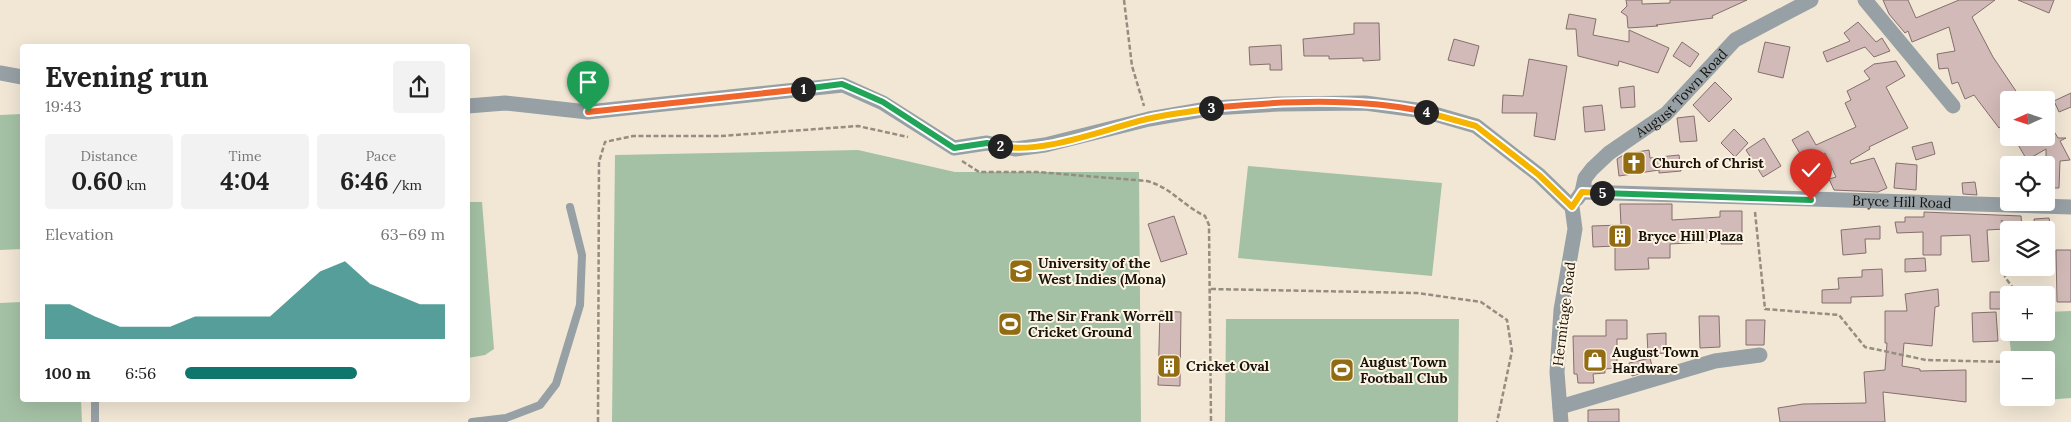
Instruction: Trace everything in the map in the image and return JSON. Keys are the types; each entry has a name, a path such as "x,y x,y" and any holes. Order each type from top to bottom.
{"street":[{"name":"August Town Road","path":"1572,207 1582,192 1585,178 1592,168 1609,153 1666,114 1735,40 1811,0"},
{"path":"1865,0 1952,106"},
{"path":"0,72 20,77"},
{"path":"470,106 505,103 588,112 842,84 883,102 954,148 987,143 1015,149 1037,146 1149,119 1213,108 1278,104 1365,103 1424,111 1476,126 1539,175 1572,207"},
{"name":"Bryce Hill Road","path":"1582,192 2000,206"},
{"name":"Bryce Hill Road","path":"2055,206 2071,206"},
{"name":"Hermitage Road","path":"1561,415 1556,372 1561,310 1575,229 1572,207"},
{"path":"1561,415 1715,361 1760,355"}],"lane":[{"path":"472,422 506,418 540,405 556,384 580,305 582,255 570,207"},
{"path":"95,402 95,422"}],"path":[{"path":"1124,0 1132,66 1149,119"},
{"path":"598,422 599,162 605,142 634,136 721,136 858,126 914,139"},
{"path":"956,158 979,172 1037,172 1147,181 1163,186 1194,210 1205,216 1209,225 1211,289 1211,422"},
{"path":"1754,198 1766,310 1839,315 1865,347 1926,360 2000,362"},
{"path":"2000,211 2005,277 2012,286"},
{"path":"1211,289 1417,293 1481,302 1507,320 1512,351 1497,422"}],"green space":[{"path":"20,114 20,249 0,250 0,115"},
{"path":"858,150 955,172 1139,172 1141,422 612,422 615,155"},
{"path":"1248,166 1442,183 1432,276 1238,258"},
{"path":"470,202 482,202 494,349 485,355 470,358"},
{"path":"20,302 20,402 81,402 82,422 0,422 0,303"},
{"path":"2071,311 2071,398 2055,399 2055,351 2011,351 2010,341 2055,341 2055,312"},
{"name":"August Town Football Club","path":"1226,319 1459,319 1458,422 1225,422"}],"building":[{"path":"1626,0 1642,0 1642,4 1670,3 1670,0 1747,0 1712,16 1713,18 1656,25 1658,26 1628,28 1627,16 1621,12 1627,6"},
{"path":"1883,0 1908,0 1916,18 1959,0 1995,0 1972,17 1993,57 2016,91 2000,91 2000,127 1974,95 1965,99 1958,82 1952,84 1948,68 1939,69 1937,54 1955,51 1949,27 1912,42 1908,31 1905,33 1889,14"},
{"path":"2018,0 2054,0 2049,13"},
{"path":"1569,14 1596,19 1593,35 1629,42 1629,30 1669,48 1658,73 1619,61 1618,66 1578,56 1576,29 1566,29"},
{"path":"1858,22 1876,42 1882,38 1890,51 1874,57 1865,47 1827,62 1823,52 1850,41 1844,33"},
{"path":"1354,23 1379,23 1380,60 1363,61 1363,58 1329,59 1329,56 1304,56 1303,39 1354,34"},
{"path":"1454,39 1479,46 1474,66 1448,60"},
{"path":"1682,42 1699,54 1690,67 1673,56"},
{"path":"1765,42 1790,47 1783,78 1758,72"},
{"path":"1281,45 1282,70 1270,70 1270,64 1250,65 1249,47"},
{"path":"1529,59 1567,66 1555,140 1534,136 1537,113 1502,113 1503,95 1523,96"},
{"path":"1896,61 1905,76 1886,87 1908,128 1869,147 1870,149 1850,161 1851,164 1874,158 1887,188 1878,192 1834,190 1829,179 1836,177 1825,153 1806,164 1792,140 1808,131 1816,145 1856,127 1845,103 1851,100 1847,91 1870,79 1864,71 1874,64"},
{"path":"1715,82 1732,99 1709,122 1693,105"},
{"path":"1634,86 1635,107 1621,108 1619,88"},
{"path":"2071,93 2071,107 2059,112 2055,101"},
{"path":"1602,105 1605,130 1585,132 1583,107"},
{"path":"1694,116 1697,141 1680,142 1677,118"},
{"path":"1734,129 1748,143 1735,157 1721,143"},
{"path":"2055,133 2058,138 2066,138 2060,141 2070,160 2060,161 2059,188 2055,188 2055,156 2046,156 2046,149 2034,156 2025,156 2019,146 2055,146"},
{"path":"1764,138 1781,166 1763,177 1746,150"},
{"path":"1932,142 1935,154 1916,160 1912,147"},
{"name":"Church of Christ","path":"1649,150 1650,158 1679,155 1681,171 1659,173 1659,170 1619,176 1617,159 1625,154"},
{"path":"1896,163 1917,165 1916,190 1894,188"},
{"path":"1975,182 1977,195 1963,194 1962,183"},
{"path":"1620,204 1672,204 1672,220 1720,217 1720,211 1742,211 1742,244 1721,244 1721,241 1670,244 1670,258 1648,258 1649,269 1615,270 1615,246 1593,247 1592,226 1621,225"},
{"path":"1924,212 2021,216 2021,221 2000,221 2000,229 1987,230 1989,261 1972,262 1970,235 1941,236 1941,255 1923,255 1923,232 1897,233 1895,222 1905,222 1905,217 1924,217"},
{"path":"1174,216 1187,254 1161,262 1148,224"},
{"path":"2049,218 2050,221 2034,221 2034,219"},
{"path":"1880,226 1880,239 1865,239 1866,253 1843,255 1841,230"},
{"path":"2056,250 2071,250 2071,302 2057,302"},
{"path":"1925,258 1926,271 1905,272 1905,259"},
{"path":"1882,269 1883,296 1851,297 1851,303 1822,303 1822,290 1839,289 1838,278 1862,277 1862,270"},
{"path":"1938,289 1939,306 1935,307 1932,346 1904,343 1902,366 1920,369 1920,371 1966,370 1966,402 1883,392 1885,422 1780,422 1778,408 1803,404 1866,403 1864,372 1885,370 1887,343 1885,343 1885,311 1907,311 1905,294"},
{"path":"1990,292 2000,292 2000,309 1990,309"},
{"path":"1160,311 1181,312 1180,386 1158,385"},
{"path":"1996,312 1998,341 1973,342 1972,313"},
{"path":"1699,316 1719,316 1720,347 1700,348"},
{"name":"August Town Hardware","path":"1606,320 1627,320 1627,339 1617,339 1617,368 1605,369 1605,373 1593,374 1594,383 1578,383 1577,374 1574,374 1573,336 1606,336"},
{"path":"1746,320 1765,320 1764,345 1746,345"},
{"path":"1666,333 1666,353 1648,354 1647,334"},
{"path":"1650,358 1653,370 1632,376 1629,363"},
{"path":"1619,409 1619,422 1588,422 1588,410"}],"place":[{"name":"Church of Christ","path":"1634,163"},
{"name":"Bryce Hill Plaza","path":"1620,236"},
{"name":"University of the West Indies (Mona)","path":"1021,271"},
{"name":"The Sir Frank Worrell Cricket Ground","path":"1010,324"},
{"name":"August Town Hardware","path":"1595,360"},
{"name":"Cricket Oval","path":"1169,366"},
{"name":"August Town Football Club","path":"1342,370"}],"route":[{"path":"588,112 842,84 883,102 954,148 987,143 1015,149 1045,145 1149,119 1213,108 1278,104 1365,103 1424,111 1476,126 1539,175 1572,207 1582,192 1811,200"}]}
